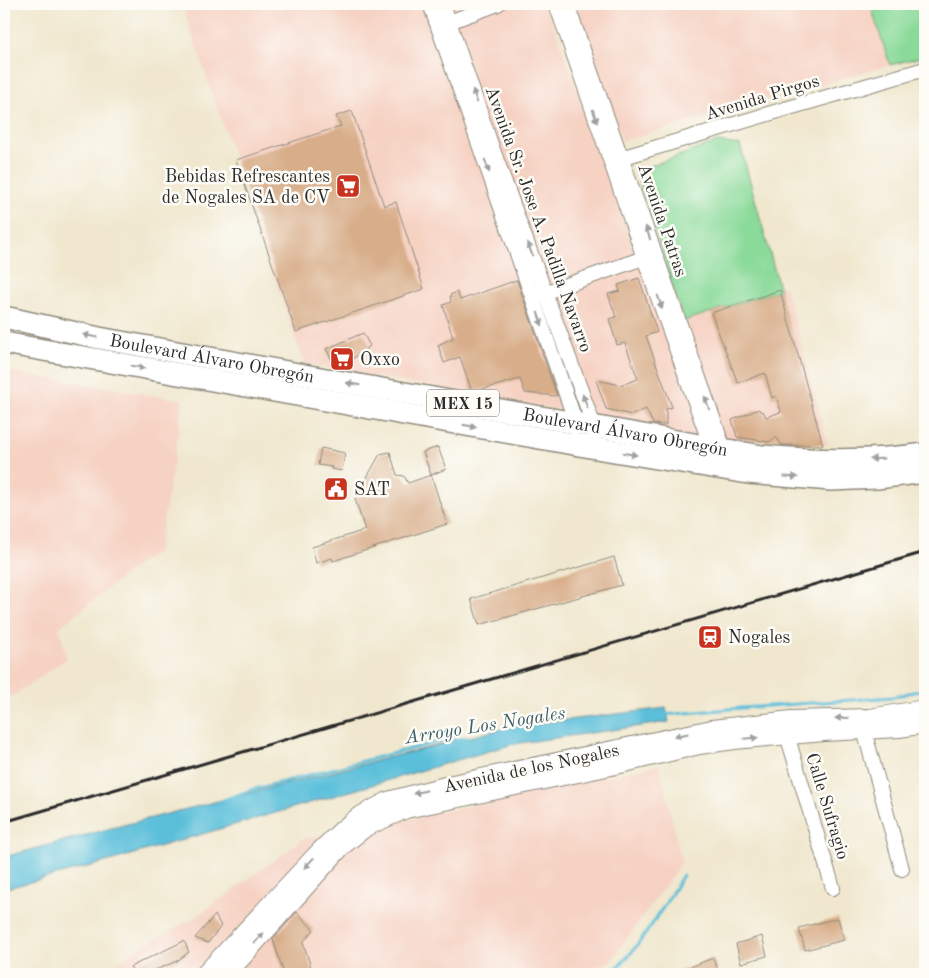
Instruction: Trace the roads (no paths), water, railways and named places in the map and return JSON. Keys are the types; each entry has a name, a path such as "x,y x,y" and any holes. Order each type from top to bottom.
{"highway":[{"name":"Boulevard Álvaro Obregón","path":"4,317 108,339 780,458 849,461 925,454"},
{"name":"Boulevard Álvaro Obregón","path":"4,344 586,447 748,473 840,480 925,472"},
{"path":"333,401 365,400 395,391 421,412 441,421"}],"main road":[{"name":"Avenida de los Nogales","path":"205,974 296,876 343,829 358,817 388,800 453,784 712,729 791,720 870,718 925,709"},
{"name":"Avenida de los Nogales","path":"227,974 342,846 366,827 406,809 616,765 698,745 787,735 899,728 925,724"}],"street":[{"path":"444,25 498,4"},
{"name":"Avenida Patras","path":"556,4 616,160 718,448"},
{"name":"Avenida Patras","path":"567,4 616,160"},
{"name":"Avenida Sr. Jose A. Padilla Navarro","path":"439,5 444,25 585,424 586,447"},
{"name":"Avenida Pirgos","path":"616,160 785,109 925,70"},
{"path":"539,295 650,256"},
{"name":"Avenida Sr. Jose A. Padilla Navarro","path":"585,424 586,447"},
{"path":"864,730 902,869"},
{"name":"Calle Sufragio","path":"787,735 834,888"}],"water":[{"name":"Arroyo Los Nogales","path":"666,708 669,722 513,744 106,862 4,889 4,857 509,727"}],"waterway":[{"name":"Arroyo Los Nogales","path":"664,715 893,697 925,689"},
{"name":"Arroyo Los Nogales","path":"221,801 251,790 437,742 467,738"},
{"path":"607,974 616,968 637,945 683,875"}],"railway":[{"path":"4,822 925,552"}],"place":[{"name":"Bebidas Refrescantes de Nogales SA de CV","path":"348,186"},
{"name":"Oxxo","path":"342,359"},
{"name":"SAT","path":"336,489"},
{"name":"Nogales","path":"710,637"}]}
